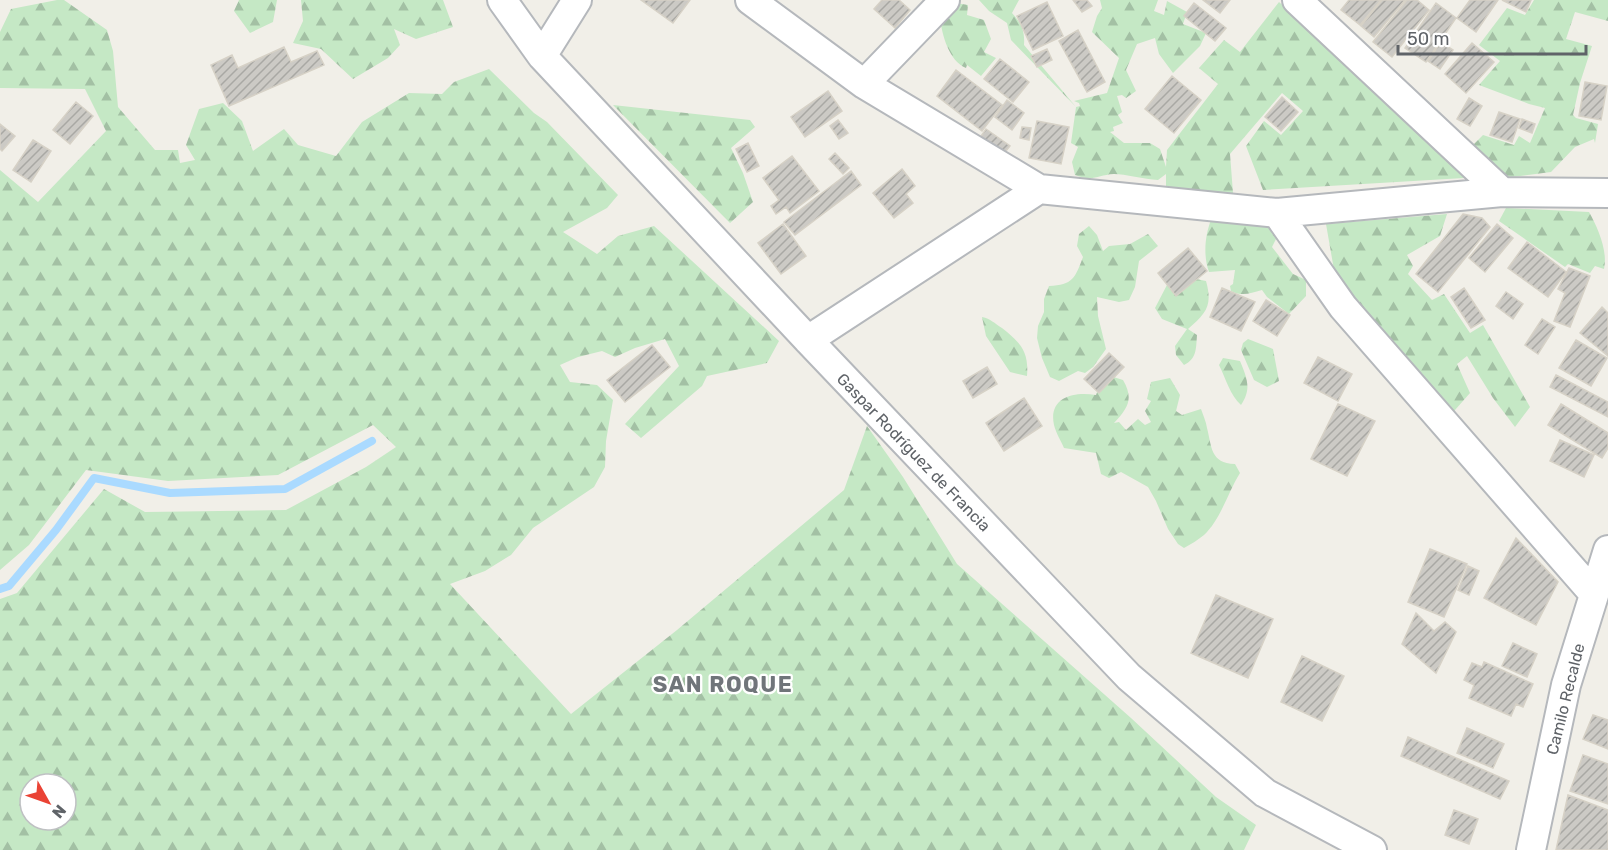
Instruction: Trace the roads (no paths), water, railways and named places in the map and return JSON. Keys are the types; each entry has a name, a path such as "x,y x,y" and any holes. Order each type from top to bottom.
{"street":[{"name":"Gaspar Rodríguez de Francia","path":"502,0 542,56 1129,677 1265,793 1372,850"},
{"path":"542,56 577,0"},
{"path":"750,0 864,84 1040,189 1276,213 1502,192 1608,193"},
{"path":"864,84 945,0"},
{"path":"1297,0 1502,192"},
{"path":"808,340 1040,189"},
{"path":"1276,213 1342,307 1594,594"},
{"name":"Camilo Recalde","path":"1530,850 1566,685 1608,550"}],"waterway":[{"path":"0,589 9,586 56,530 94,478 170,493 285,489 372,441"}],"district":[{"name":"SAN ROQUE","path":"723,684"}]}
